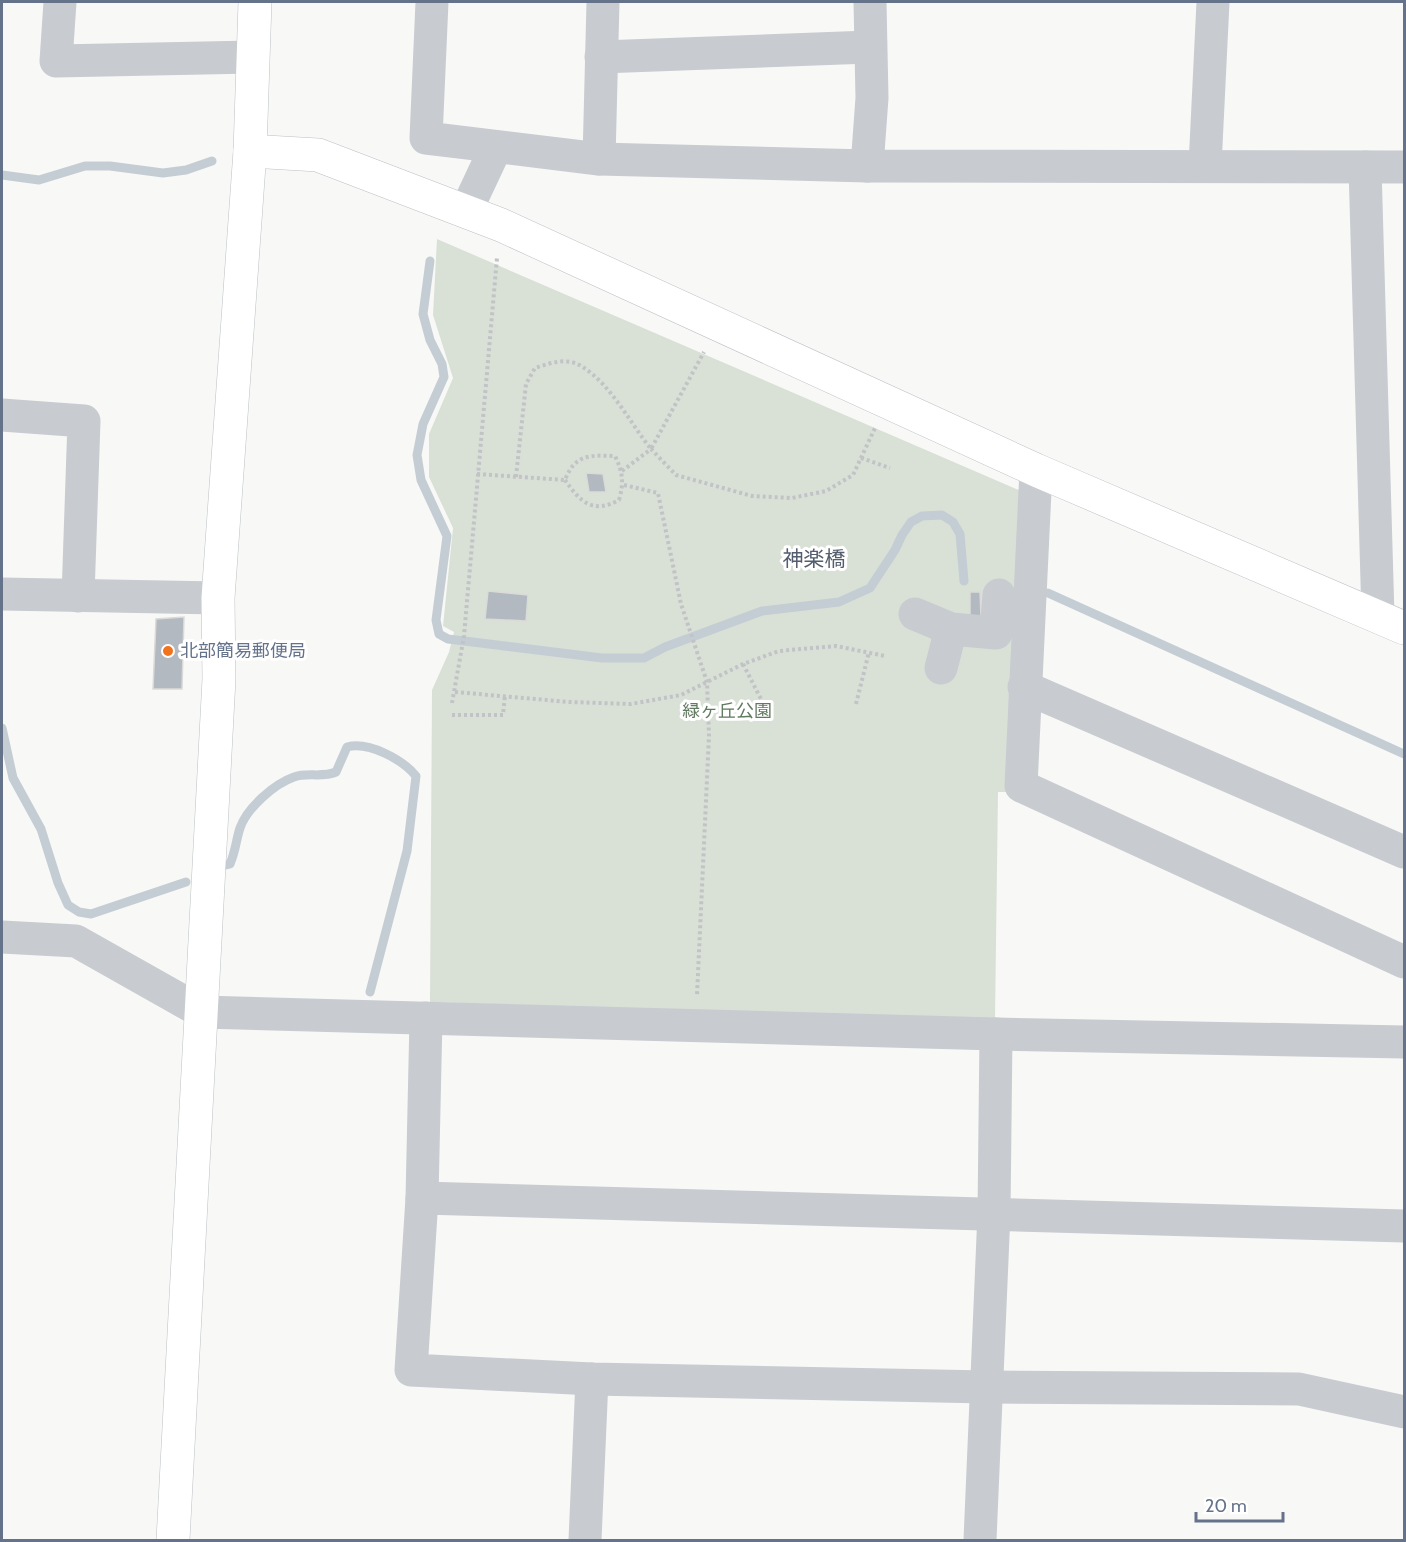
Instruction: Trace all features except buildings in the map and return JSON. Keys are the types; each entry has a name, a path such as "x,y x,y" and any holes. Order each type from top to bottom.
{"street":[{"path":"60,2 56,61 253,57"},
{"path":"172,1540 219,679 218,598 250,151 255,2"},
{"path":"432,2 426,138 599,159 867,166 1404,167"},
{"path":"599,159 603,2"},
{"path":"867,166 872,98 869,47 870,2"},
{"path":"1205,166 1213,2"},
{"path":"601,57 869,47"},
{"path":"466,211 496,147"},
{"path":"250,151 318,154 501,225 1036,470 1391,622 1365,167"},
{"path":"2,415 84,421 78,596"},
{"path":"1036,470 1021,786 1404,962"},
{"path":"2,594 218,598"},
{"path":"915,614 951,629 996,633 999,595"},
{"path":"941,668 951,629"},
{"path":"1024,687 1404,852"},
{"path":"2,937 76,942 202,1012 996,1034 1404,1042"},
{"path":"426,1018 422,1198 411,1370 592,1379 987,1387 1299,1389 1404,1412"},
{"path":"980,1540 994,1213 996,1034"},
{"path":"422,1198 1404,1226"},
{"path":"585,1540 592,1379"}],"path":[{"path":"452,703 464,636 501,225"},
{"path":"622,471 651,449 719,324"},
{"path":"516,477 526,384 536,368 556,361 580,365 604,387 651,449 676,475 752,496 792,498 826,491 853,475 886,401"},
{"path":"615,456 622,471 624,485 619,500 606,507 593,507 576,496 565,480 571,465 585,457 615,456"},
{"path":"861,458 890,468"},
{"path":"477,474 565,480"},
{"path":"624,485 658,493 688,631 707,682 709,736 695,1025"},
{"path":"455,692 569,702 631,704 681,695 743,664 779,651 836,646 885,656"},
{"path":"856,704 869,652"},
{"path":"743,664 761,699"},
{"path":"452,715 503,715 505,695"}],"green space":[{"name":"緑ヶ丘公園","path":"437,239 1021,491 1008,792 998,792 995,1020 430,1002 432,690 449,652 454,632 443,626 453,528 429,477 429,434 453,378 433,315"}],"waterway":[{"path":"2,175 39,180 85,166 110,166 163,173 186,170 212,161"},
{"path":"430,261 423,314 430,340 442,364 444,377 423,424 417,455 421,480 447,536 436,620 439,634 448,639 602,658 644,658 665,647 762,611 839,602 870,588 911,522 922,516 942,515 953,522 960,534 964,581"},
{"path":"1048,593 1404,754"},
{"path":"2,728 13,778 41,829 58,883 68,905 79,912 91,914 186,882"},
{"path":"222,866 230,864 240,828 249,813 262,798 286,780 304,775 325,775 336,772 347,747 375,749 403,764 416,776 407,851 370,992"}],"place":[{"name":"北部簡易郵便局","path":"168,651"}],"district":[{"name":"神楽橋","path":"814,558"}]}
